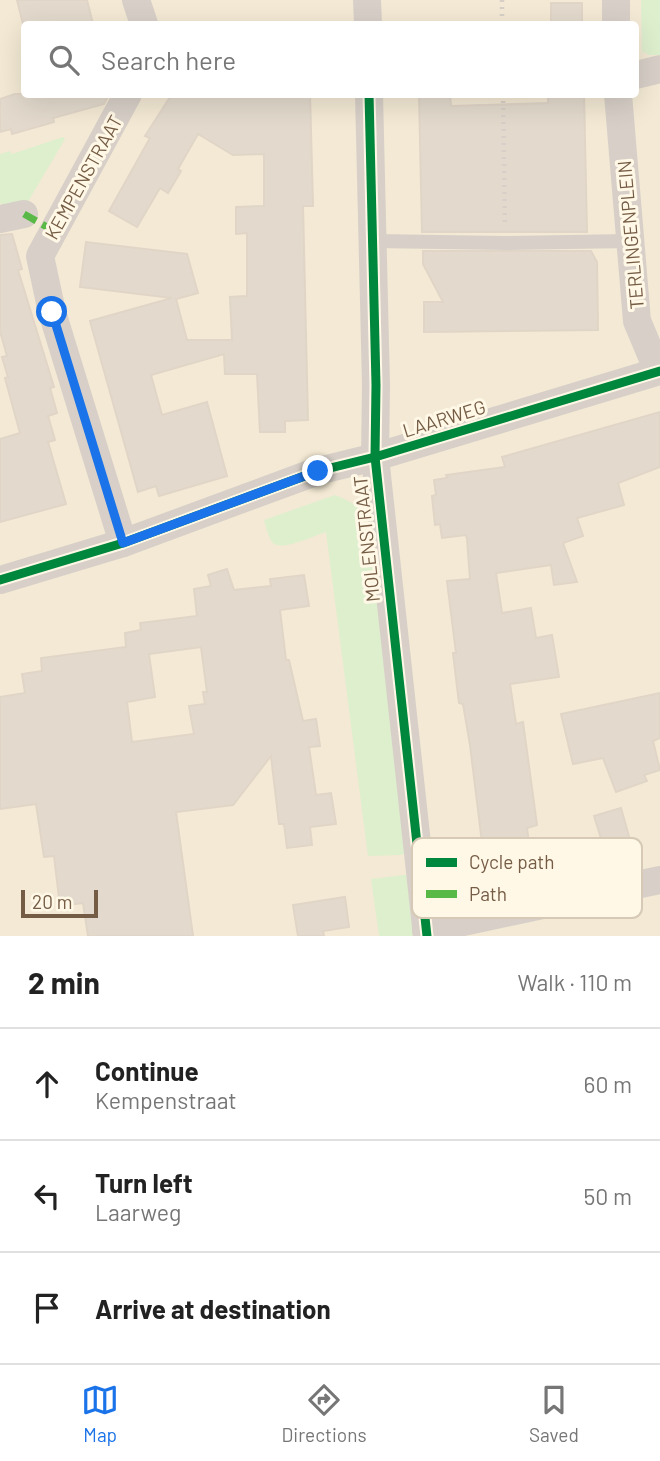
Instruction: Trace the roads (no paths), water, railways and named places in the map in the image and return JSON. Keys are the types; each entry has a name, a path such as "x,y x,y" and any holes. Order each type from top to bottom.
{"street":[{"path":"136,0 143,21"},
{"path":"367,0 368,21"},
{"path":"616,0 616,21"},
{"path":"639,74 660,69"},
{"name":"KEMPENSTRAAT","path":"123,543 52,312 40,256 126,98"},
{"name":"MOLENSTRAAT","path":"369,98 375,457 417,838"},
{"name":"TERLINGENPLEIN","path":"618,98 637,321 659,371"},
{"name":"LAARWEG","path":"0,580 123,543 318,471 375,457 659,371"},
{"path":"642,884 660,880"},
{"path":"427,933 493,918"}],"lane":[{"path":"373,241 630,241"}]}
